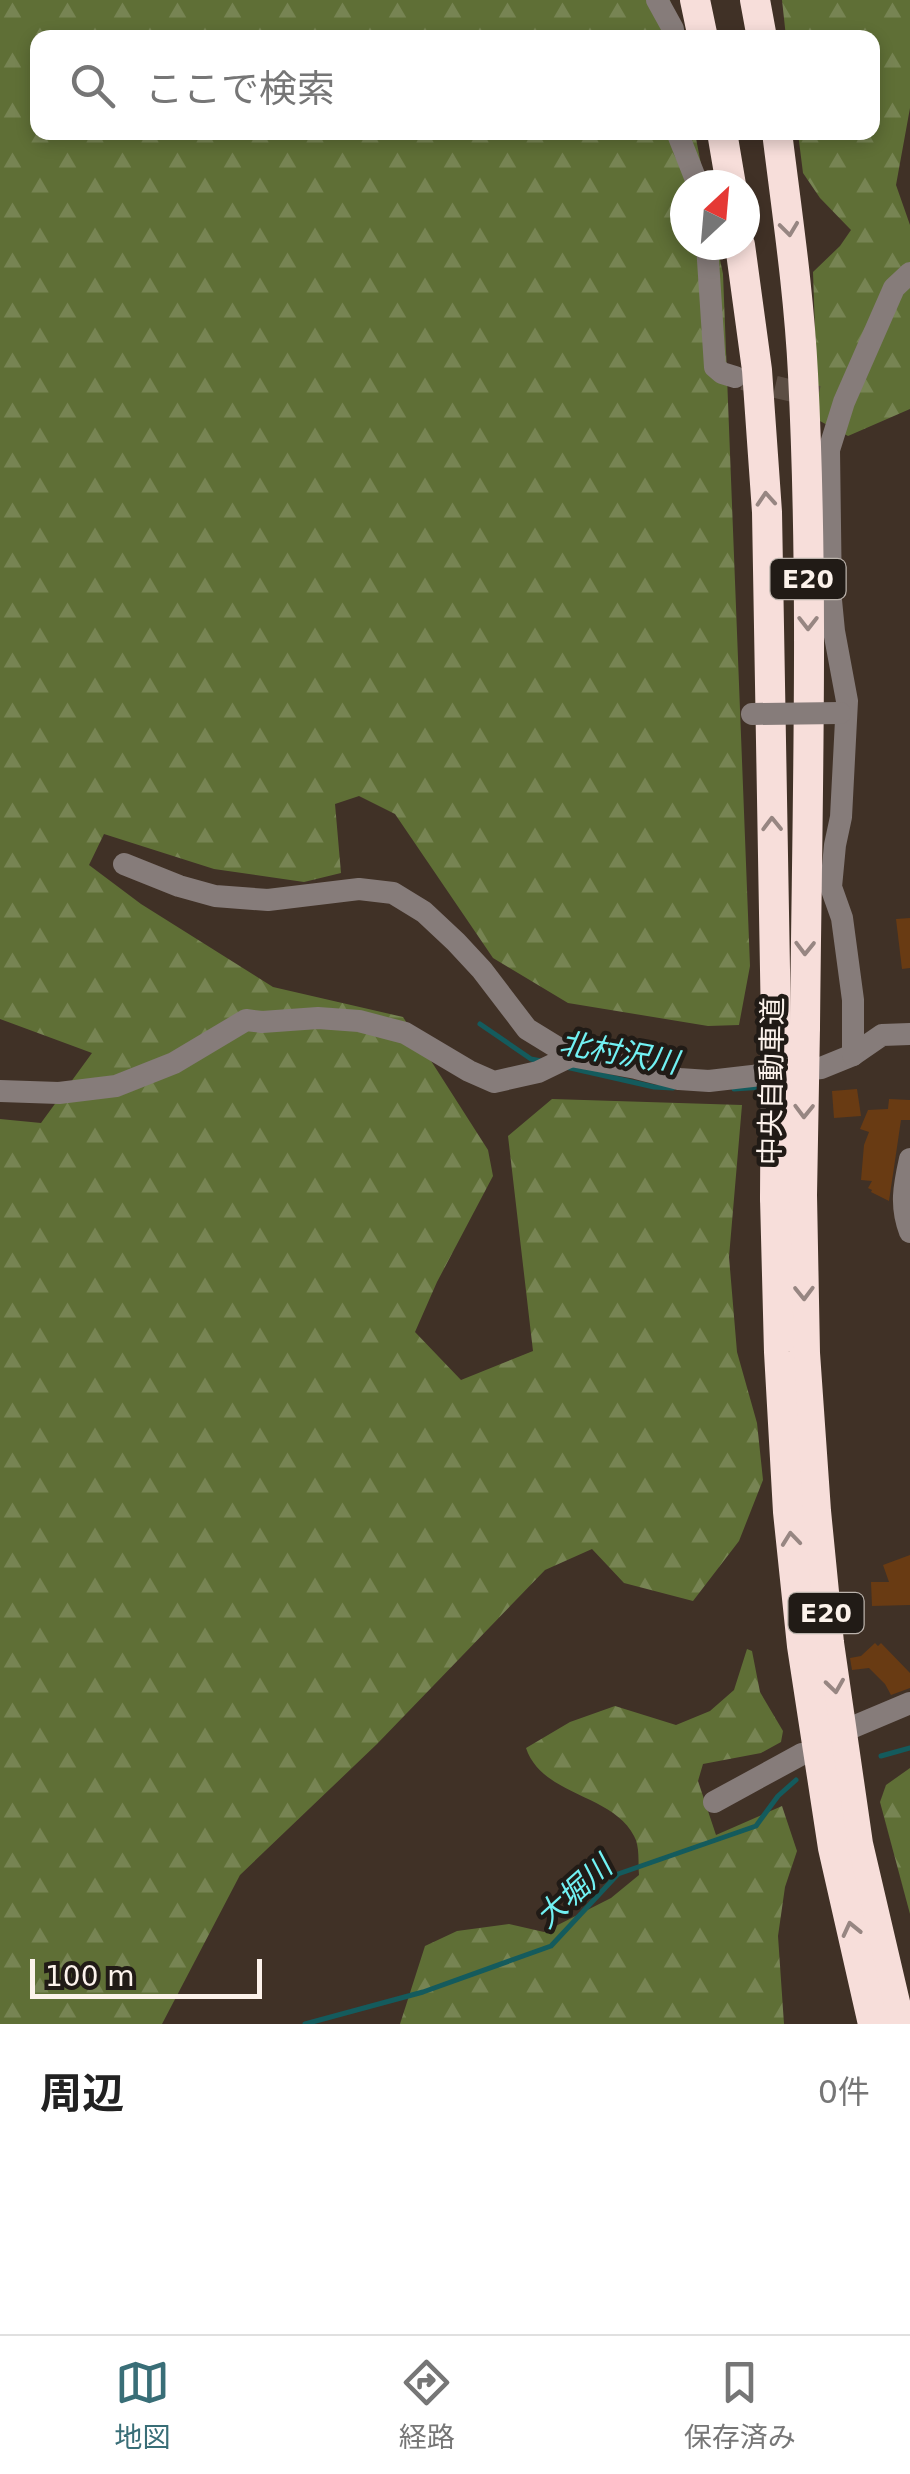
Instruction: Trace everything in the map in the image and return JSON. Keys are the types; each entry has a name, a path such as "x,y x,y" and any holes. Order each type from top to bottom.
{"highway":[{"path":"695,0 702,30"},
{"path":"756,0 761,30"},
{"path":"723,140 728,170"},
{"name":"中央自動車道","path":"778,140 803,371 807,505 790,1027 789,1197 779,1352 802,1646 832,1848 873,2024"},
{"name":"中央自動車道","path":"742,260 758,370 767,512 790,1027"},
{"name":"中央自動車道","path":"789,1197 829,1643 858,1844 900,2024"}],"street":[{"path":"657,0 673,30"},
{"path":"680,140 692,170"},
{"path":"708,260 715,367 735,377"},
{"path":"853,1055 853,1000 842,918 831,887 841,817 843,713 847,701 830,600 829,450 844,402 894,288 910,273"},
{"path":"818,398 844,402"},
{"path":"752,714 843,713"},
{"path":"124,864 215,896 268,900 359,889 393,893 424,912 456,942 528,1030 572,1056 679,1079 709,1081 821,1068 853,1055 882,1035 910,1034"},
{"path":"0,1091 60,1093 116,1086 174,1064 246,1020 359,1021 405,1033 494,1082 538,1072 572,1056"},
{"path":"910,1159 902,1192 903,1215 910,1232"},
{"path":"854,1727 910,1703"},
{"path":"714,1802 802,1754"}],"green space":[{"path":"0,0 670,0 676,30 30,30 30,140 696,140 702,170 670,170 670,260 720,260 723,274 750,966 739,1025 708,1026 568,1003 493,958 395,814 359,796 335,804 341,873 304,882 214,869 104,834 89,865 141,904 273,987 403,1017 488,1150 493,1176 415,1332 461,1380 533,1351 508,1136 552,1099 742,1105 729,1257 737,1352 757,1423 763,1480 739,1541 693,1601 624,1583 592,1549 545,1570 377,1744 240,1875 162,2024 0,2024 0,1119 41,1123 92,1053 0,1019"},
{"path":"782,0 910,0 910,108 896,185 910,225 910,409 848,436 818,420 813,272 851,230 820,198 803,173 799,140 880,140 880,30 785,30"},
{"path":"747,1649 752,1651 760,1692 783,1731 781,1742 761,1753 703,1764 698,1781 716,1835 782,1806 797,1851 785,1887 778,1936 784,2024 400,2024 425,1946 457,1931 509,1924 544,1932 611,1898 639,1875 636,1840 624,1822 547,1776 534,1764 526,1748 570,1722 615,1706 676,1725 710,1711 734,1690"},
{"path":"910,1768 910,1914 880,1802 886,1785"}],"building":[{"path":"910,918 910,968 902,969 896,919"},
{"path":"857,1089 861,1116 834,1118 832,1091"},
{"path":"889,1099 910,1100 910,1120 901,1120 889,1201 871,1192 868,1188 872,1181 861,1180 869,1132 860,1129 868,1110 888,1109"},
{"path":"910,1555 910,1605 872,1606 871,1582 889,1582 883,1565"},
{"path":"875,1643 881,1643 910,1673 910,1688 891,1695 869,1668 852,1670 850,1658 861,1656"}],"waterway":[{"name":"北村沢川","path":"480,1024 531,1059 541,1061"},
{"name":"北村沢川","path":"566,1067 673,1088"},
{"name":"北村沢川","path":"734,1089 763,1087"},
{"name":"大堀川","path":"881,1756 910,1748"},
{"name":"大堀川","path":"305,2024 423,1992 551,1946 618,1874 756,1826 778,1796 796,1780"}],"tunnel":[{"path":"743,379 818,397"}]}
